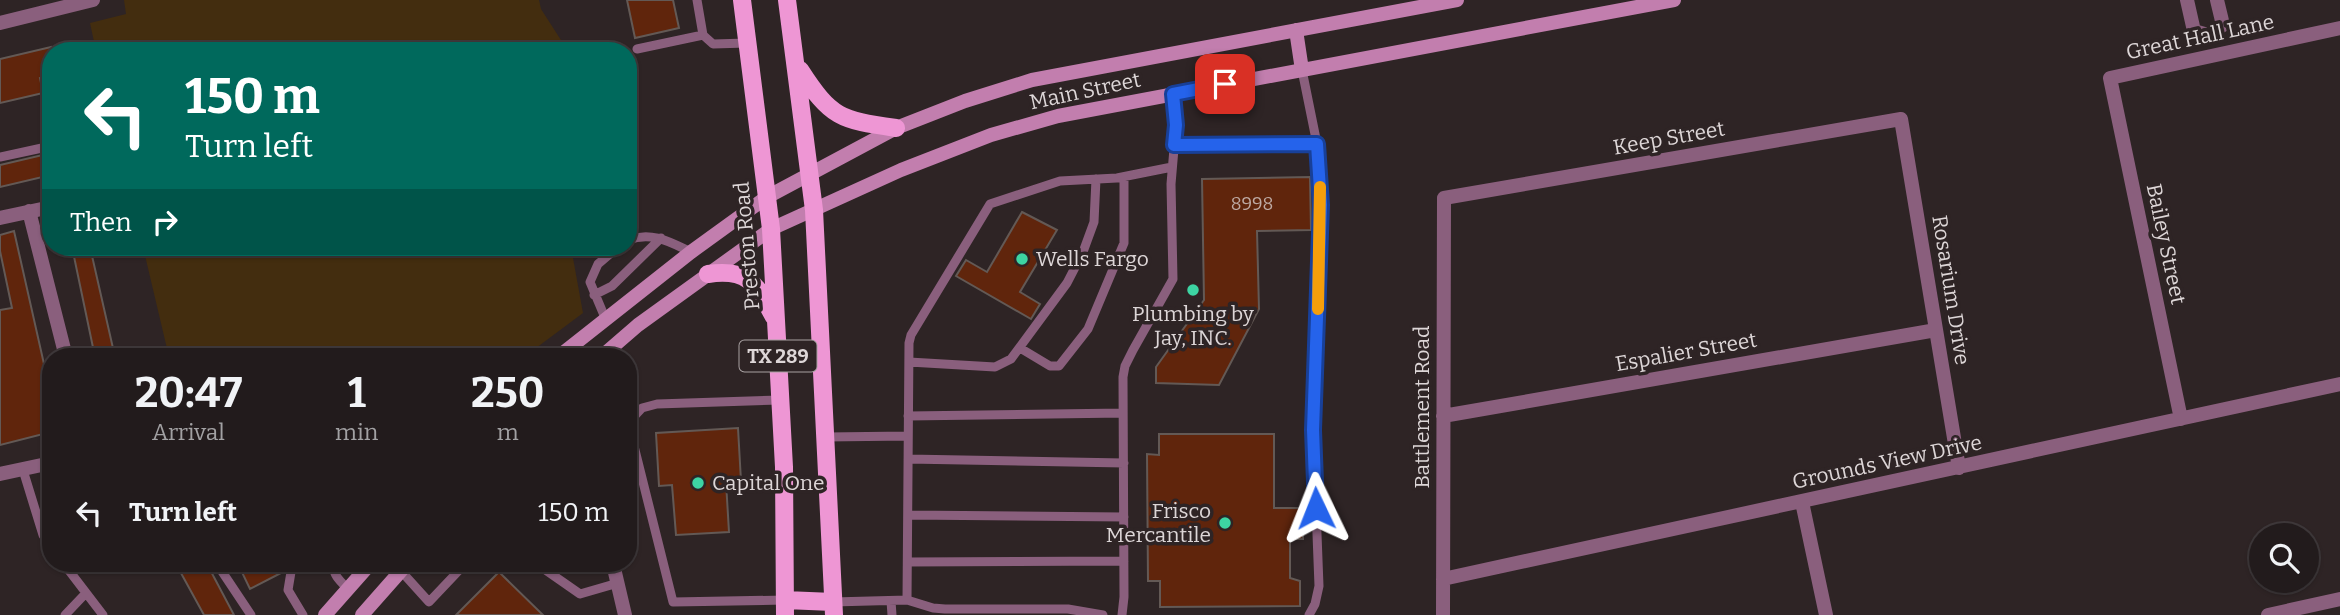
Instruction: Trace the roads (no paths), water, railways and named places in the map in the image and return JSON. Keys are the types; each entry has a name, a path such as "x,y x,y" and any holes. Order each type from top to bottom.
{"main road":[{"name":"Preston Road","path":"742,0 771,229 784,467 785,607"},
{"name":"TX 289","path":"787,0 814,210 833,609"},
{"name":"Main Street","path":"570,348 691,252 767,197 896,128 965,101 1032,80 1457,0"},
{"name":"Main Street","path":"611,348 638,325 771,229 901,170 991,135 1058,116 1674,0"},
{"path":"1296,30 1302,70"},
{"path":"797,66 818,98 835,113 858,123 896,128"},
{"path":"708,274 730,271 756,286 776,320"},
{"path":"325,615 363,572"},
{"path":"362,615 400,572"},
{"path":"785,607 833,609"}],"street":[{"path":"0,23 93,0"},
{"path":"2186,0 2194,31 2208,35 2223,25 2217,0"},
{"name":"Great Hall Lane","path":"2110,78 2340,28"},
{"path":"2208,35 2213,55"},
{"name":"Bailey Street","path":"2110,78 2181,419"},
{"name":"Keep Street","path":"1444,198 1901,119"},
{"name":"Rosarium Drive","path":"1901,119 1959,468"},
{"name":"Battlement Road","path":"1443,615 1444,198"},
{"path":"0,218 42,209"},
{"path":"29,211 64,348"},
{"name":"Espalier Street","path":"1443,416 1936,330"},
{"name":"Grounds View Drive","path":"1443,579 2340,384"},
{"path":"0,474 42,465"},
{"path":"1802,502 1826,615"},
{"path":"615,572 625,615"},
{"path":"2268,615 2340,599"}],"lane":[{"path":"697,0 703,34 713,44 747,43"},
{"path":"637,50 703,34"},
{"path":"1302,70 1317,144 1321,205 1313,430 1319,586 1309,615"},
{"path":"1122,615 1125,366 1173,279 1172,167 1176,125 1173,94"},
{"path":"1174,145 1317,144"},
{"path":"0,157 42,148"},
{"path":"907,600 911,335 990,204 1060,181 1124,177 1172,167"},
{"path":"1020,348 1050,366 1059,366 1088,329 1124,243 1124,177"},
{"path":"909,362 995,367 1011,359 1067,283 1083,252 1094,222 1096,178"},
{"path":"637,237 661,237 691,252"},
{"path":"594,295 612,286 661,237"},
{"path":"606,320 590,282 598,264 607,256"},
{"path":"637,413 642,408 657,404 780,400"},
{"path":"908,416 1123,413"},
{"path":"826,437 908,436"},
{"path":"637,455 673,602 785,607"},
{"path":"908,459 1124,463"},
{"path":"23,470 42,532"},
{"path":"908,515 1124,517"},
{"path":"908,562 1124,561"},
{"path":"70,572 103,615"},
{"path":"222,572 251,615"},
{"path":"291,572 288,590 303,615"},
{"path":"334,572 348,589"},
{"path":"408,572 429,602 457,572"},
{"path":"548,572 580,594 618,583"},
{"path":"65,615 86,593"},
{"path":"833,609 907,600 945,609 1068,609 1103,615"},
{"path":"891,601 891,615"}],"place":[{"name":"Wells Fargo","path":"1022,259"},
{"name":"Plumbing by Jay, INC.","path":"1193,290"},
{"name":"Capital One","path":"698,483"},
{"name":"Frisco Mercantile","path":"1225,523"}]}
